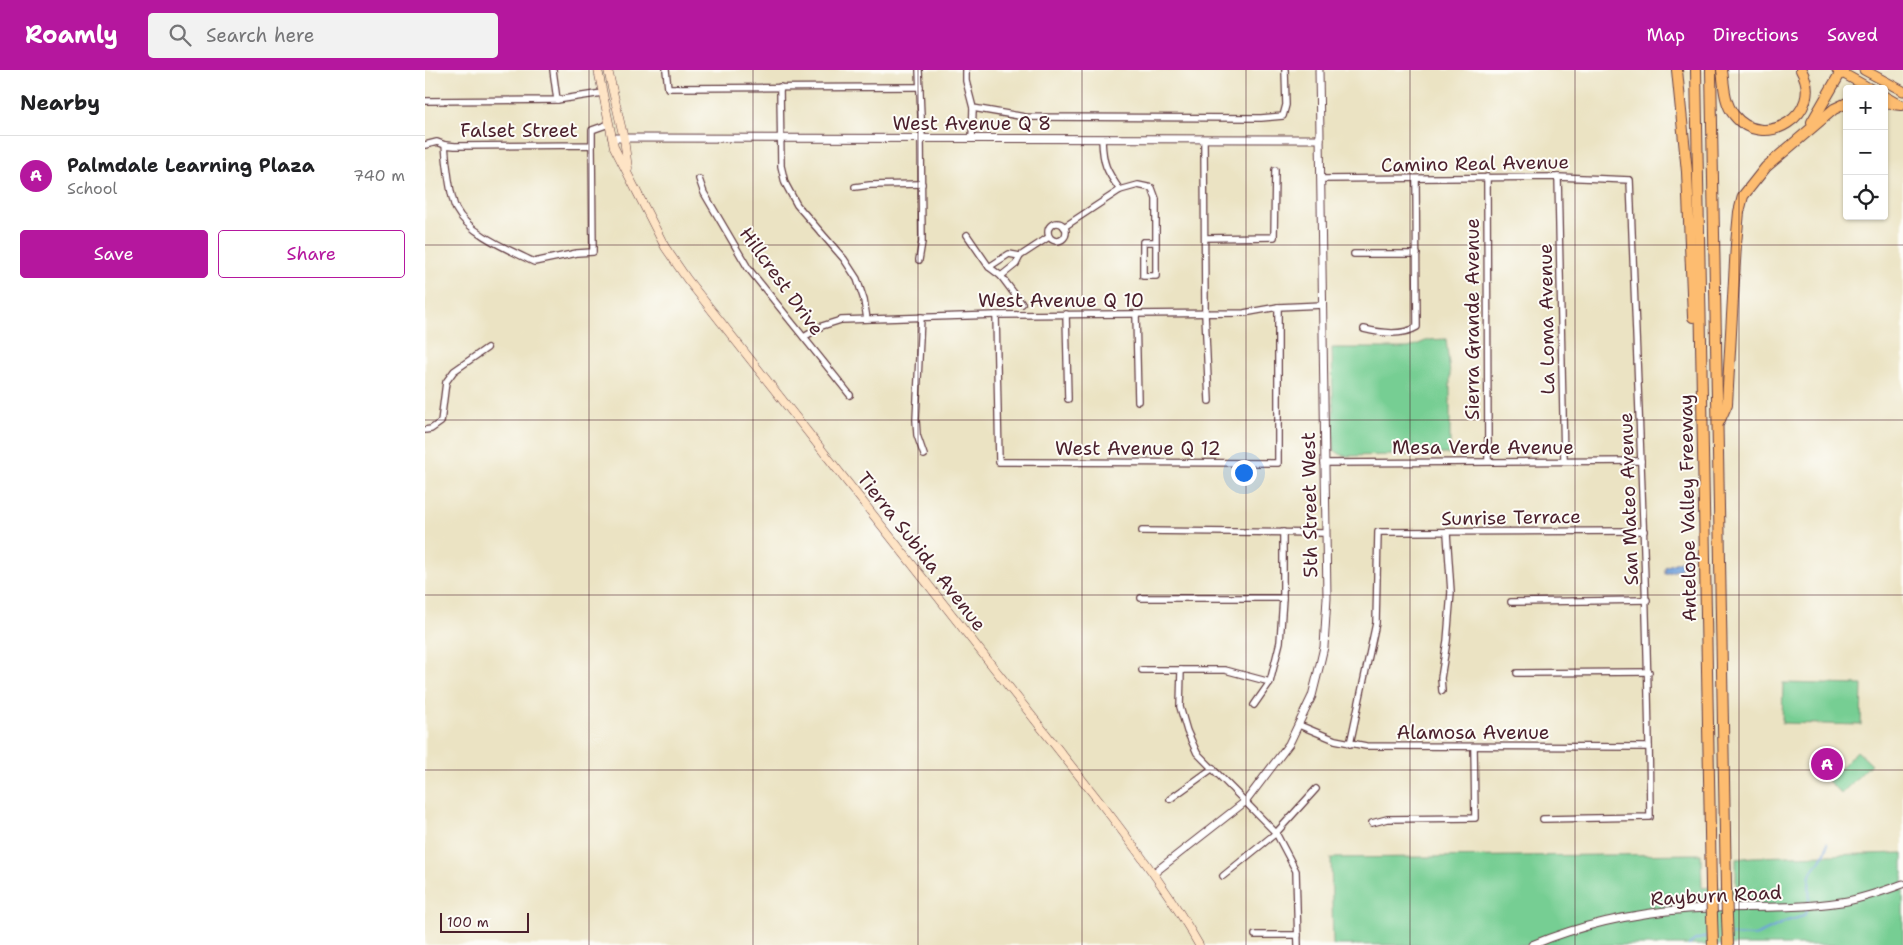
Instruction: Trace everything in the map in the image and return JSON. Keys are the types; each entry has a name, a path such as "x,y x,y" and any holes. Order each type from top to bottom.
{"highway":[{"path":"1677,70 1687,172 1693,327 1700,349"},
{"name":"Antelope Valley Freeway","path":"1696,70 1713,945"},
{"name":"Antelope Valley Freeway","path":"1711,70 1728,945"},
{"path":"1722,70 1727,101 1733,114 1743,124 1758,130 1774,129 1785,125 1794,119 1803,107 1806,86 1801,70"},
{"path":"1863,70 1903,91"},
{"path":"1791,145 1816,118 1840,71 1864,85"},
{"path":"1888,98 1902,106"},
{"path":"1888,104 1902,106"},
{"path":"1717,426 1727,404 1736,244 1739,212 1743,196 1766,167 1834,109 1843,105"}],"main road":[{"name":"Tierra Subida Avenue","path":"598,70 614,147 665,247 687,279 1154,872 1184,917 1199,945"},
{"name":"Tierra Subida Avenue","path":"608,70 625,139 628,172"}],"street":[{"path":"553,70 557,100"},
{"path":"666,70 667,88 919,87"},
{"path":"919,70 922,139 922,242 919,260"},
{"path":"965,70 973,108 972,138"},
{"path":"973,108 1025,117 1261,118 1283,116 1286,105 1285,70"},
{"name":"5th Street West","path":"1154,872 1246,802 1277,763 1299,725 1312,696 1324,647 1327,598 1319,70"},
{"path":"779,87 781,166 785,183 797,205 844,259 857,279 864,300 867,319"},
{"path":"425,101 557,100 602,93"},
{"path":"592,145 592,128 609,124"},
{"name":"West Avenue Q 8","path":"611,138 1320,139"},
{"path":"1102,140 1103,159 1110,175 1120,190"},
{"path":"1204,140 1205,314 1209,401"},
{"path":"425,145 437,142 445,145"},
{"name":"Falset Street","path":"445,145 592,145 593,252 577,252 534,262 501,246 468,224 455,208 447,168 445,145"},
{"path":"1205,238 1274,237 1275,170"},
{"name":"Sierra Grande Avenue","path":"1487,177 1487,461"},
{"name":"Camino Real Avenue","path":"1321,179 1558,177 1630,180"},
{"name":"La Loma Avenue","path":"1558,177 1564,461"},
{"name":"Hillcrest Drive","path":"699,179 704,193 749,268 850,395"},
{"path":"1364,329 1375,332 1407,332 1417,327 1416,179"},
{"name":"San Mateo Avenue","path":"1543,819 1650,817 1647,600 1630,180"},
{"path":"855,187 922,184"},
{"path":"1064,227 1120,190 1138,185 1152,188 1156,198 1156,242 1156,276 1143,276 1143,242 1156,242"},
{"path":"1049,237 1048,229 1051,225 1056,223 1064,227"},
{"path":"1049,237 1057,241 1062,239 1065,235 1064,227"},
{"path":"967,235 989,267 1001,276 1022,304"},
{"path":"1001,276 1016,264 1020,256 1049,237"},
{"path":"989,267 1009,254 1020,256"},
{"path":"1354,254 1417,254"},
{"name":"West Avenue Q 10","path":"804,337 822,326 841,320 996,315 1244,313 1277,307 1323,305"},
{"name":"West Avenue Q 12","path":"996,315 999,462 1277,463 1277,307"},
{"path":"1066,314 1068,399"},
{"path":"1136,314 1138,401"},
{"path":"921,317 916,420 917,435 924,455"},
{"path":"425,430 431,429 441,422 446,382 454,371 487,348"},
{"name":"Mesa Verde Avenue","path":"1324,463 1641,461"},
{"path":"1141,531 1325,532"},
{"name":"Sunrise Terrace","path":"1350,744 1376,623 1377,532 1644,531"},
{"path":"1254,705 1270,682 1280,642 1283,598 1283,532"},
{"path":"1442,691 1441,678 1447,640 1451,592 1447,533"},
{"path":"1141,598 1283,598"},
{"path":"1511,602 1647,600"},
{"path":"1142,670 1225,670 1270,682"},
{"path":"1181,670 1180,707 1187,731 1197,753 1276,833 1296,871 1298,945"},
{"path":"1517,673 1649,672"},
{"name":"Alamosa Avenue","path":"1299,725 1323,736 1350,744 1401,747 1649,747"},
{"path":"1372,823 1387,819 1475,818 1474,747"},
{"path":"1170,799 1213,768"},
{"path":"1223,876 1276,833 1316,789"},
{"name":"Rayburn Road","path":"1532,945 1599,924 1658,912 1688,909 1808,906 1866,897 1903,884"},
{"path":"1255,936 1298,935"}],"green space":[{"path":"1446,339 1450,374 1450,454 1343,456 1334,450 1332,348 1409,348 1428,340"},
{"path":"1783,683 1862,685 1861,725 1782,723"},
{"path":"1857,751 1871,764 1841,794 1828,781"},
{"path":"1903,853 1903,945 1333,945 1331,858 1701,854 1702,888 1736,888 1736,859"}],"water":[{"path":"1690,555 1691,559 1680,569 1665,574 1665,567"}],"waterway":[{"path":"1808,904 1810,875 1822,858 1827,843"},
{"path":"1731,935 1755,936 1787,921 1804,916 1807,909"},
{"path":"1689,945 1695,940 1709,936"}],"place":[{"name":"Palmdale Learning Plaza","path":"1827,764"}]}
